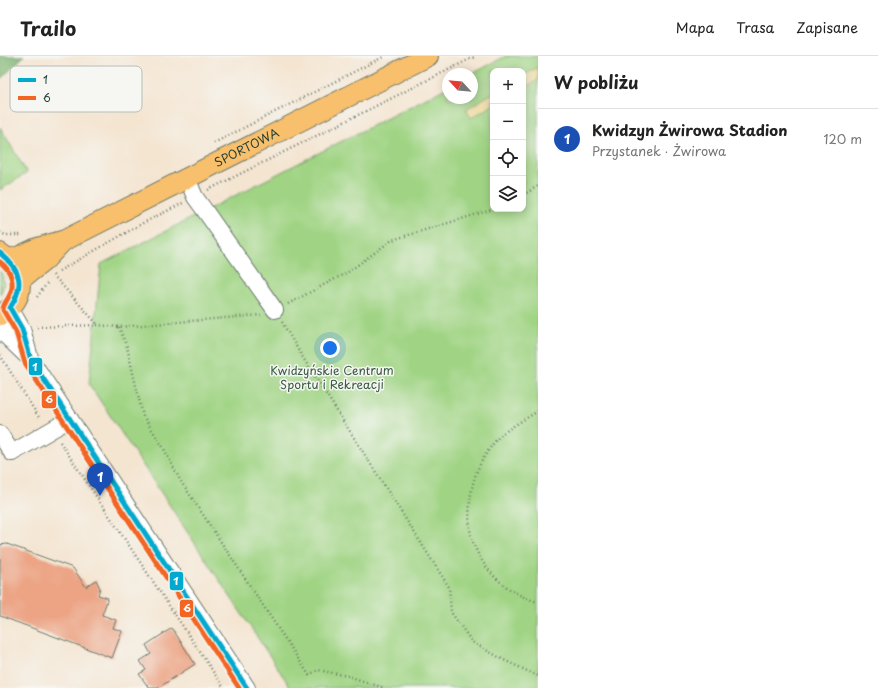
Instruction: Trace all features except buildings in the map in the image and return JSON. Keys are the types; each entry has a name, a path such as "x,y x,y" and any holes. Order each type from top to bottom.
{"main road":[{"name":"SPORTOWA","path":"4,256 20,256 37,248 65,240 423,57"},
{"name":"SPORTOWA","path":"20,280 44,261 65,240"},
{"path":"4,256 16,269 20,280 20,290 16,300 5,312"}],"street":[{"path":"186,178 195,196 275,310"},
{"path":"5,312 22,329 31,360"},
{"path":"0,328 7,337 31,360 247,688"},
{"path":"0,434 6,455 70,419"}],"path":[{"path":"34,301 53,275 143,223 476,56"},
{"path":"526,193 538,186"},
{"path":"0,232 5,235 21,236"},
{"path":"53,275 98,325"},
{"path":"275,310 304,360 449,587 451,612 472,642 504,660 538,676"},
{"path":"119,327 127,347 143,416 163,447 180,480 309,675 318,670 348,676 384,688"},
{"path":"0,355 40,420 63,445 224,688"},
{"path":"538,411 499,437 489,450 473,483 470,503 472,541 493,576 511,590 538,602"}],"green space":[{"path":"0,56 24,56 14,66 10,66 10,70 0,80"},
{"name":"Kwidzyńskie Centrum Sportu i Rekreacji","path":"506,56 538,56 538,688 291,688 89,384 101,264 442,90 442,104 478,104 478,71"},
{"path":"0,127 27,173 0,190"},
{"path":"0,271 4,282 0,294"}],"sand":[{"path":"538,67 538,80 528,86 526,82 526,74"},
{"path":"490,95 490,107 471,118 466,109 474,104 478,104 478,102"}],"transit line":[{"name":"1","path":"0,253 13,266 18,278 18,292 10,308 22,329 31,360 247,688"},
{"name":"6","path":"0,262 12,278 12,288 3,310 16,332 25,363 239,688"}],"place":[{"name":"Kwidzyn Żwirowa Stadion","path":"100,496"}]}
